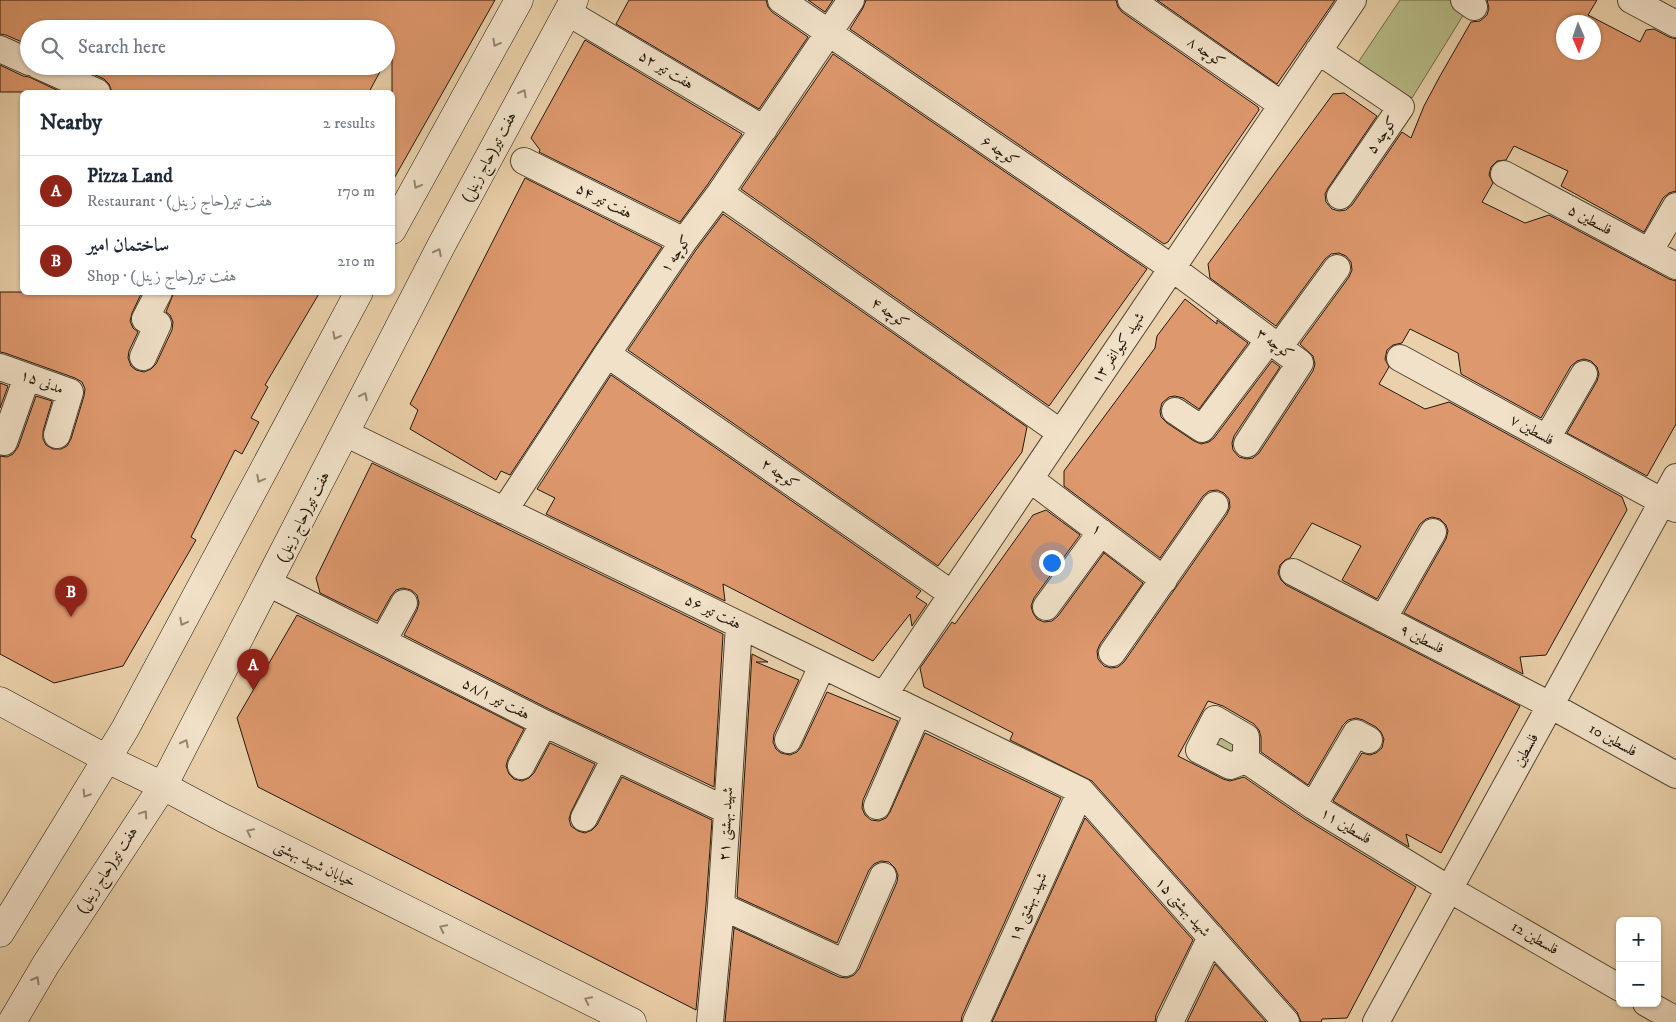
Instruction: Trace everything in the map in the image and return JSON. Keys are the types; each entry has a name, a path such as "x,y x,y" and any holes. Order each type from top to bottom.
{"main road":[{"path":"395,224 519,0"},
{"name":"هفت تیر(حاج زینل)","path":"12,1022 46,964 163,786 441,246 571,6"},
{"path":"0,933 125,730 357,295"},
{"name":"خیابان شهید بهشتی","path":"0,701 107,759 223,818 632,1022"}],"street":[{"name":"کوچه ۶","path":"782,0 1172,268"},
{"name":"کوچه ۱","path":"504,511 607,354 684,241 720,193 851,0"},
{"name":"کوچه ۸","path":"1131,0 1282,105"},
{"name":"شهید کیوانفر ۱۳","path":"884,695 1353,0"},
{"path":"1631,0 1676,24"},
{"name":"هفت تیر ۵۲","path":"571,6 764,129"},
{"path":"0,49 20,58"},
{"name":"کوچه ۵","path":"1318,51 1401,107 1340,196"},
{"path":"59,75 93,90"},
{"name":"هفت تیر ۵۴","path":"524,161 684,241"},
{"name":"فلسطین ۵","path":"1504,174 1676,266"},
{"name":"کوچه ۴","path":"720,193 1061,433"},
{"path":"1649,252 1676,206"},
{"name":"کوچه ۳","path":"1172,268 1300,364 1247,444"},
{"path":"1175,411 1202,428 1337,268"},
{"path":"143,357 158,324 145,318 157,295"},
{"name":"کوچه ۲","path":"607,354 952,594"},
{"name":"فلسطین ۷","path":"1400,358 1669,505"},
{"name":"مدنی ۱۵","path":"0,367 70,392 57,435"},
{"path":"1547,438 1584,374"},
{"path":"4,442 27,377"},
{"name":"هفت تیر ۵۶","path":"345,433 1081,791"},
{"name":"فلسطین","path":"1376,1022 1550,705 1669,505 1676,477"},
{"name":"۱","path":"1030,479 1164,580"},
{"path":"1112,653 1216,505"},
{"path":"1046,607 1100,532"},
{"path":"1383,619 1433,532"},
{"name":"فلسطین ۹","path":"1293,572 1550,705"},
{"name":"هفت تیر ۵۸/۱","path":"268,583 544,723 726,810"},
{"path":"383,641 404,603"},
{"name":"شهید بهشتی ۲۱","path":"710,1022 721,906 739,625"},
{"path":"788,740 822,666"},
{"name":"فلسطین 10","path":"1550,705 1676,775"},
{"path":"877,806 918,712"},
{"path":"521,766 544,723"},
{"path":"1313,806 1356,733 1369,740"},
{"path":"584,818 615,758"},
{"name":"فلسطین ۱۱","path":"1246,760 1313,806 1449,889"},
{"name":"شهید بهشتی ۱۵","path":"1081,791 1286,1022"},
{"name":"شهید بهشتی ۱۹","path":"976,1022 1081,791"},
{"path":"721,906 845,963 883,876"},
{"name":"فلسطین 12","path":"1449,889 1616,986"},
{"path":"1170,1022 1211,938"},
{"path":"1653,1007 1676,1020"}],"green space":[{"path":"1400,0 1455,0 1467,9 1412,98 1357,64"},
{"path":"1218,732 1240,742 1236,758 1212,741"}],"building":[{"path":"0,0 495,0 395,177 395,90 392,90 392,75 395,75 395,20 20,20 20,41 0,34"},
{"path":"629,0 766,0 772,12 808,37 759,109 616,24"},
{"path":"808,0 833,0 825,12"},
{"path":"866,0 1116,0 1122,12 1258,107 1259,110 1168,242 1164,244 850,29"},
{"path":"1157,0 1335,0 1277,84"},
{"path":"1487,0 1597,0 1588,15 1556,15 1556,60 1601,60 1601,22 1640,42 1646,30 1654,29 1676,39 1676,191 1669,193 1663,198 1644,232 1561,186 1568,171 1514,146 1506,160 1497,161 1491,167 1489,175 1493,183 1482,202 1525,223 1549,215 1676,281 1676,424 1647,476 1567,433 1597,381 1599,374 1597,367 1591,361 1584,359 1577,361 1571,366 1541,418 1461,374 1458,353 1410,329 1402,343 1393,345 1387,350 1385,359 1389,367 1379,384 1425,409 1449,402 1622,497 1627,510 1546,655 1520,657 1523,674 1404,613 1446,539 1448,531 1446,525 1440,519 1432,517 1420,524 1377,599 1342,580 1361,546 1312,523 1290,558 1280,565 1278,573 1286,585 1520,706 1441,853 1406,834 1409,847 1333,801 1362,753 1370,755 1382,748 1384,739 1376,727 1356,718 1348,720 1343,725 1308,785 1261,752 1261,737 1259,730 1254,724 1223,706 1208,701 1178,756 1223,779 1230,781 1244,777 1305,819 1416,887 1347,1018 1322,1019 1321,1022 1301,1022 1297,1012 1092,781 1010,740 1013,733 924,687 920,668 952,622 955,624 1033,515 1046,510 1080,535 1034,598 1031,606 1033,613 1037,619 1044,622 1052,621 1058,616 1104,553 1143,583 1097,651 1098,659 1104,666 1118,667 1124,662 1227,514 1230,507 1229,499 1224,493 1217,490 1209,491 1203,496 1160,558 1064,486 1064,471 1155,348 1157,336 1185,299 1217,324 1217,320 1248,343 1199,409 1183,398 1169,397 1162,403 1161,417 1194,441 1201,444 1209,442 1272,361 1280,367 1234,436 1232,443 1233,450 1239,457 1253,458 1259,453 1313,371 1315,364 1313,356 1300,344 1349,277 1352,270 1351,262 1346,256 1339,253 1331,254 1325,259 1276,326 1210,278 1208,264 1333,94 1344,93 1377,116 1325,194 1326,202 1332,209 1346,210 1352,205 1402,132 1411,138 1424,106 1471,22 1480,21 1487,15 1489,8"},
{"path":"585,40 742,134 680,222 539,152 540,150 531,138"},
{"path":"833,54 1147,269 1049,406 741,189"},
{"path":"0,65 57,90 20,90 20,92 0,92"},
{"path":"95,75 378,75 370,90 111,90 104,79"},
{"path":"525,178 662,247 510,475 501,471 496,480 410,429 418,410 410,404"},
{"path":"723,214 1027,427 1022,452 938,566 628,350 696,250"},
{"path":"0,292 20,292 20,295 141,295 130,321 133,328 138,332 129,351 128,358 131,366 136,370 144,372 156,364 172,330 173,322 170,315 166,312 173,295 318,295 265,385 268,387 251,418 259,422 242,454 235,450 191,537 196,540 123,666 54,683 0,654 0,456 7,457 13,454 18,447 36,396 52,401 43,431 43,439 46,445 53,449 61,449 67,446 71,439 85,389 82,382 75,378 0,352"},
{"path":"611,375 921,591 916,597 927,604 912,626 910,614 873,661 723,584 725,601 546,514 555,498 537,489"},
{"path":"0,383 8,386 0,408"},
{"path":"372,463 723,634 714,787 551,710 404,635 419,603 417,595 411,590 403,588 396,590 377,621 320,593 316,578"},
{"path":"297,615 524,729 506,766 509,774 514,779 522,781 534,773 550,743 595,764 569,819 571,826 578,831 585,833 597,825 622,777 712,820 696,1010 258,787 237,718"},
{"path":"752,654 768,662 756,662 799,680 774,734 773,742 776,749 781,753 790,755 797,752 801,747 827,692 898,721 863,800 862,808 865,815 871,820 879,821 886,818 890,812 925,733 1061,798 962,1016 961,1022 725,1022 734,928 839,977 847,978 854,975 859,969 897,882 898,875 895,868 889,862 881,861 874,864 869,870 837,943 737,897"},
{"path":"1085,818 1193,940 1156,1015 1155,1022 992,1022"},
{"path":"1215,964 1266,1022 1187,1022"}],"place":[{"name":"ساختمان امیر","path":"71,617"},
{"name":"Pizza Land","path":"253,690"}]}
